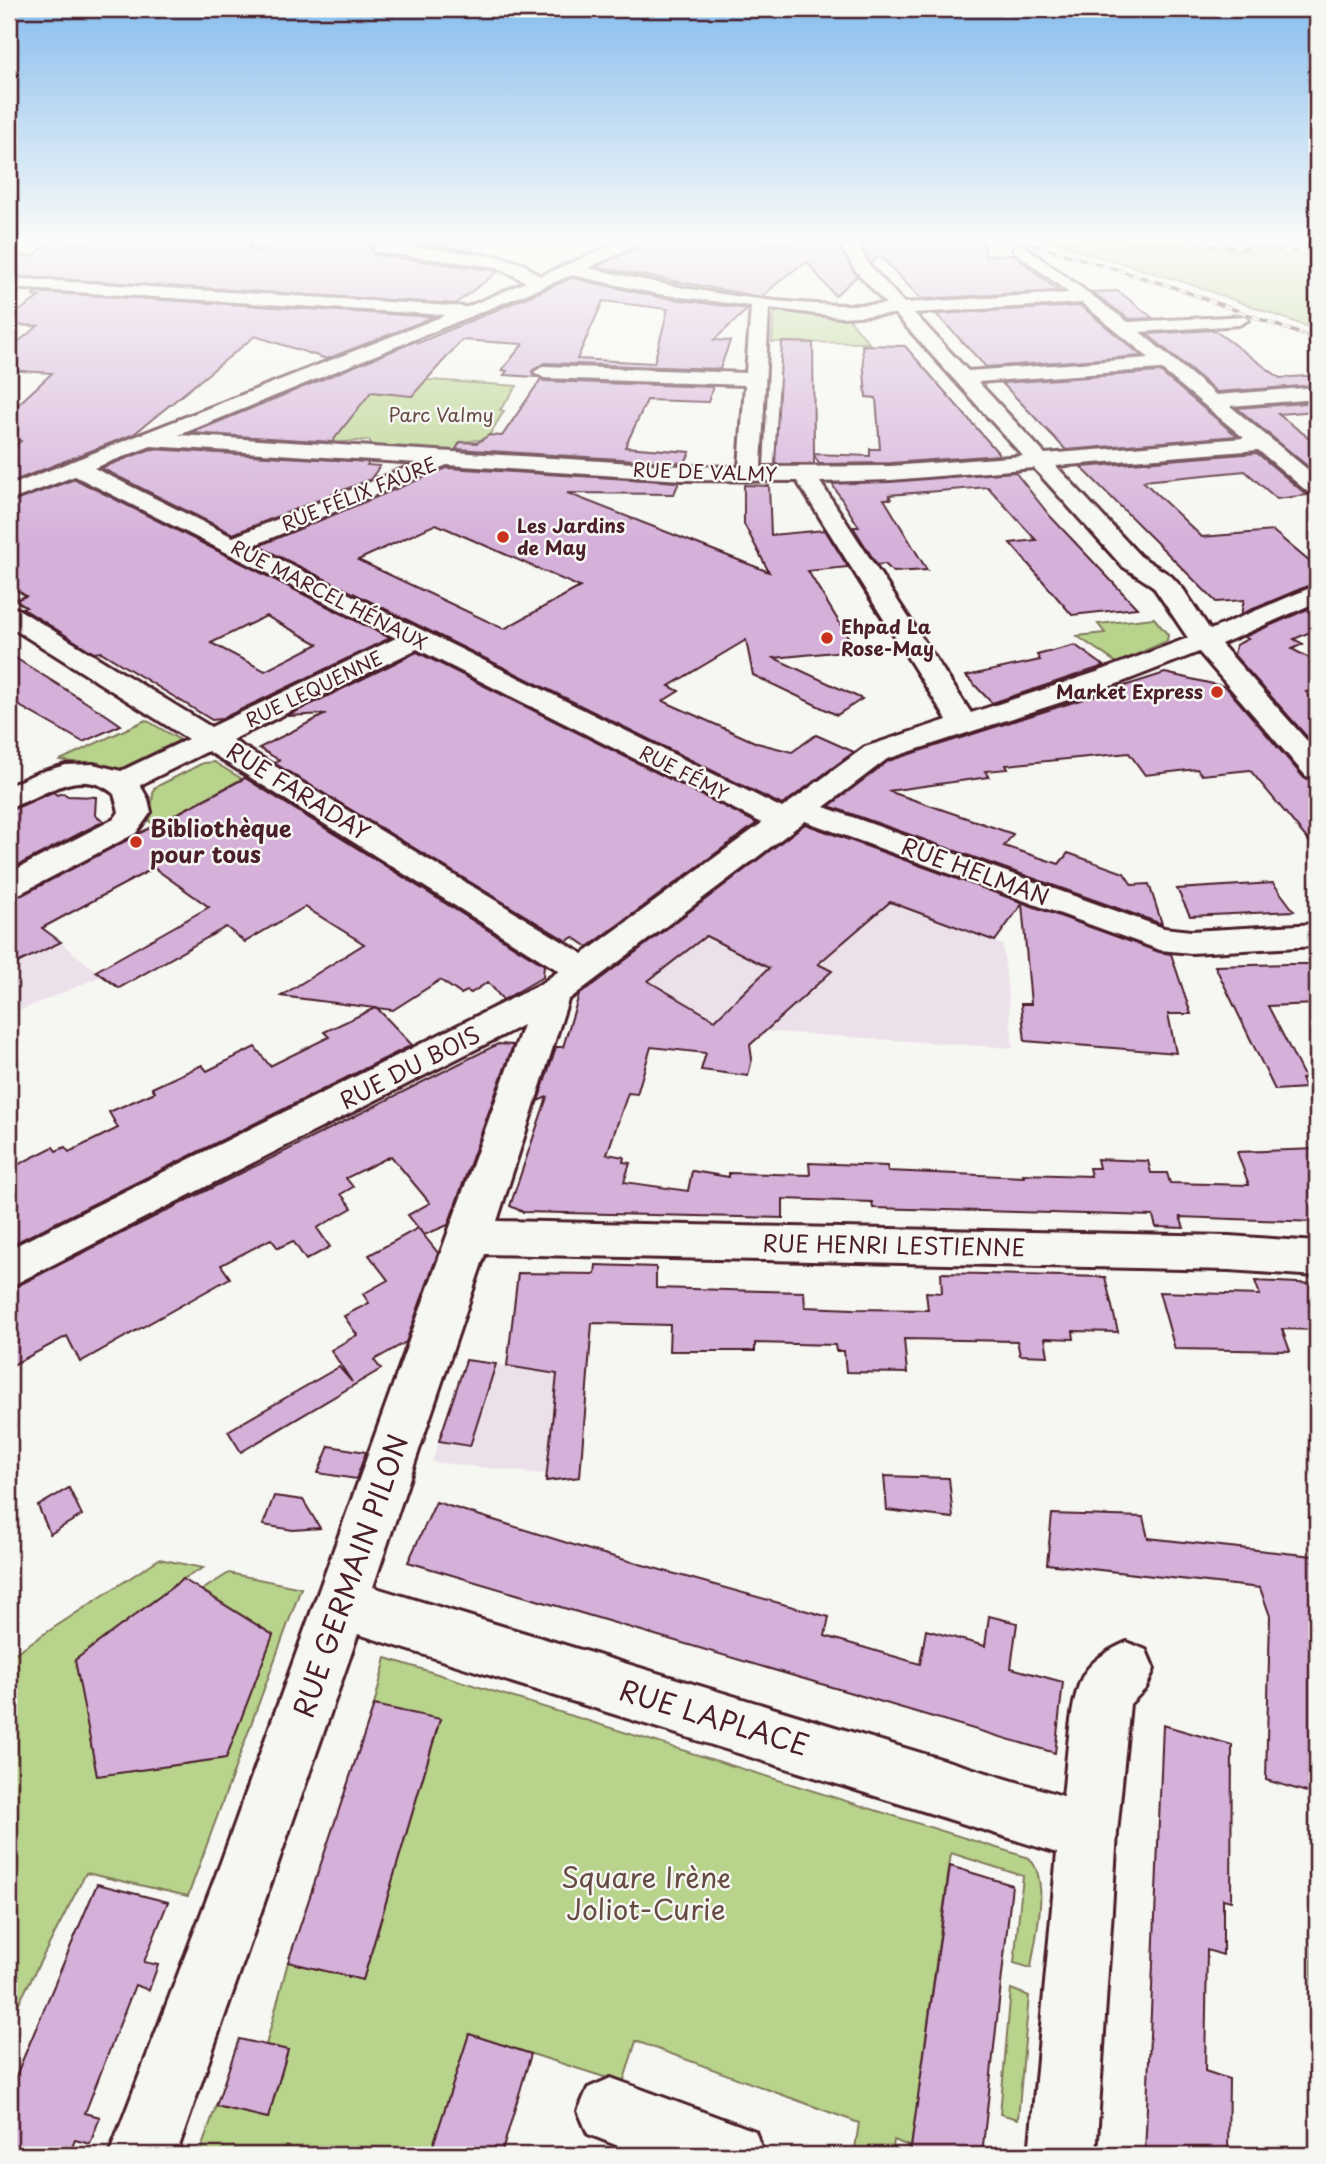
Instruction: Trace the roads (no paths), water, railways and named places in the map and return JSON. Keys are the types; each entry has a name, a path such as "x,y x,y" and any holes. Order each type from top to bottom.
{"street":[{"path":"9,494 394,343"},
{"path":"750,474 757,343"},
{"path":"932,343 1131,561 1141,585 1155,601 1212,650 1317,770"},
{"path":"1142,343 1317,488"},
{"path":"964,377 1166,363"},
{"path":"544,372 754,379"},
{"path":"1212,401 1317,393"},
{"name":"RUE DE VALMY","path":"148,439 682,473 804,475 865,475 1262,443"},
{"name":"RUE FÉLIX FAURE","path":"231,545 448,459"},
{"name":"RUE MARCEL HÉNAUX","path":"76,468 583,722"},
{"path":"804,475 962,723"},
{"name":"RUE DU BOIS","path":"9,1269 415,1066 568,983 876,753 1107,678 1212,650 1317,593"},
{"name":"RUE FARADAY","path":"9,615 211,738 568,983"},
{"name":"RUE LEQUENNE","path":"122,782 416,639"},
{"name":"RUE FÉMY","path":"583,722 793,816"},
{"path":"9,798 67,774 95,774 122,782 131,789 135,805 134,817 125,826 9,886"},
{"name":"RUE HELMAN","path":"793,816 1150,935 1191,942 1317,935"},
{"name":"RUE GERMAIN PILON","path":"142,2155 251,1862 470,1237 568,983"},
{"name":"RUE HENRI LESTIENNE","path":"470,1237 1230,1253 1317,1259"},
{"name":"RUE LAPLACE","path":"341,1603 1088,1833"},
{"path":"1063,2155 1088,1833 1104,1692 1127,1669"},
{"path":"611,2111 730,2155"}],"place":[{"name":"Les Jardins de May","path":"503,537"},
{"name":"Ehpad La Rose-May","path":"827,638"},
{"name":"Market Express","path":"1217,692"},
{"name":"Bibliothèque pour tous","path":"136,842"}],"park label":[{"name":"Parc Valmy","path":"441,415"},
{"name":"Square Irène Joliot-Curie","path":"646,1894"}]}
